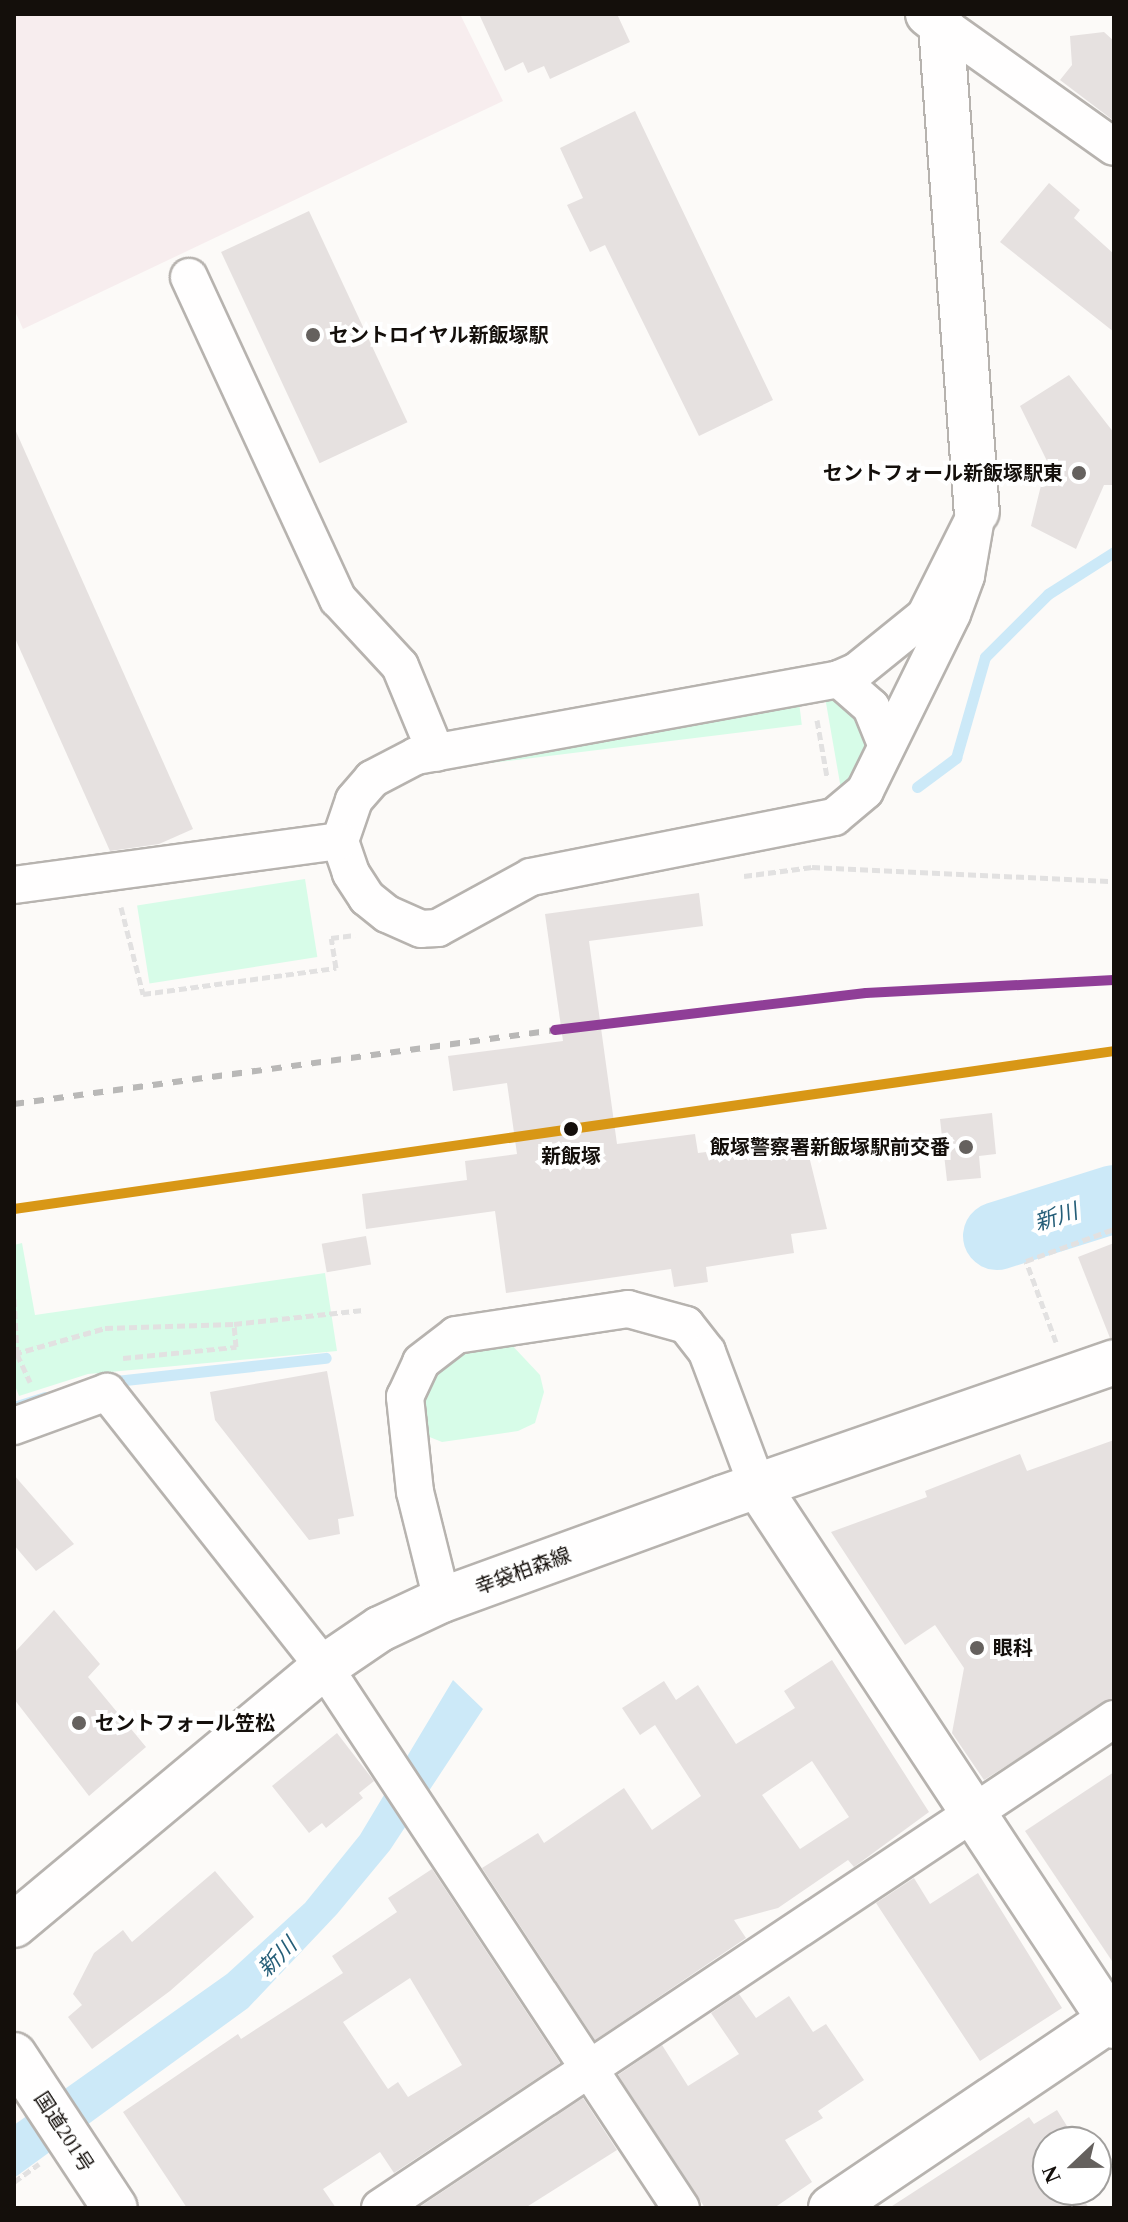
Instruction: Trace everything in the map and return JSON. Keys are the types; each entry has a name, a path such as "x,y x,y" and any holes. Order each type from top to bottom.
{"main road":[{"path":"935,19 977,512"},
{"name":"幸袋柏森線","path":"14,1925 324,1667 380,1629 442,1600 757,1485 1114,1362"},
{"path":"757,1485 1113,2021 831,2208"},
{"name":"国道201号","path":"14,2055 43,2101 58,2149 115,2208"}],"street":[{"path":"935,19 1114,147"},
{"path":"189,277 338,599 400,666 436,753"},
{"path":"977,512 966,576 952,614 865,791 834,817 531,877 438,928 404,924 367,898 340,841 354,800 372,779 389,767 436,753 839,679 897,643 925,616 977,512"},
{"path":"839,679 871,707 886,744"},
{"path":"14,885 340,841"},
{"path":"442,1600 415,1492 405,1397 421,1362 456,1335 628,1309 655,1312 686,1325 707,1352 757,1485"},
{"path":"14,1426 107,1392 324,1667 681,2208"},
{"path":"380,2208 1114,1719"}],"path":[{"path":"816,713 828,784"},
{"path":"735,877 812,867 1114,881"},
{"path":"119,901 143,994 336,968 331,938 365,934"},
{"path":"1056,1343 1026,1261 1114,1229"},
{"path":"14,1299 16,1354 29,1382"},
{"path":"16,1354 105,1328 234,1324 363,1310"},
{"path":"14,2182 58,2149"}],"shaded area":[{"path":"14,14 460,14 503,101 23,329 14,309"}],"green space":[{"path":"825,697 853,709 870,745 841,789"},
{"path":"799,702 802,725 490,763 487,740"},
{"path":"305,879 317,957 149,984 137,906"},
{"path":"22,1243 35,1315 325,1273 337,1351 88,1374 19,1396 14,1383 14,1245"},
{"path":"508,1341 540,1375 544,1392 535,1423 518,1431 442,1442 427,1436 422,1393 439,1368 461,1349"}],"water":[{"path":"1114,1176 1114,1212 1011,1251 999,1217"},
{"path":"453,1680 483,1709 390,1850 337,1914 248,2008 14,2178 14,2125 227,1974 305,1903 360,1835"}],"building":[{"path":"479,14 617,14 630,42 550,79 544,66 528,73 523,62 505,71"},
{"path":"1104,32 1114,41 1114,121 1060,80 1072,65 1070,36"},
{"path":"635,111 773,400 699,436 605,245 590,252 567,205 583,198 560,148"},
{"path":"1049,183 1080,210 1074,218 1114,254 1114,332 1000,242"},
{"name":"セントロイヤル新飯塚駅","path":"309,211 407,422 320,463 221,252"},
{"name":"セントフォール新飯塚駅東","path":"1069,375 1114,433 1114,485 1104,485 1076,549 1031,526 1047,461 1020,406"},
{"path":"14,427 193,829 159,844 110,851 14,636"},
{"path":"699,893 703,926 589,941 617,1144 695,1134 698,1153 805,1140 827,1229 791,1234 794,1253 706,1267 708,1282 674,1287 671,1269 506,1293 495,1211 366,1229 362,1194 467,1180 465,1161 517,1154 507,1083 453,1091 448,1056 563,1041 545,914"},
{"path":"992,1113 996,1154 979,1156 981,1178 947,1181 940,1119"},
{"path":"366,1236 371,1265 327,1272 322,1244"},
{"path":"1114,1243 1114,1338 1110,1338 1078,1257"},
{"path":"327,1371 354,1516 338,1519 340,1534 309,1540 215,1420 210,1392"},
{"path":"1114,1440 1114,1698 984,1780 952,1733 964,1668 935,1625 905,1645 831,1532 927,1497 925,1491 1020,1454 1027,1471"},
{"path":"14,1475 74,1544 36,1571 14,1545"},
{"name":"セントフォール笠松","path":"54,1610 100,1664 88,1677 146,1747 89,1796 14,1699 14,1653"},
{"path":"832,1660 929,1812 854,1867 848,1860 778,1908 734,1920 746,1938 595,2040 482,1868 538,1833 544,1843 624,1788 652,1830 701,1796 655,1725 640,1735 622,1708 664,1681 676,1700 698,1685 736,1744 795,1708 784,1691","holes":["812,1761 849,1817 800,1849 762,1795"]},
{"path":"337,1733 374,1781 359,1793 363,1798 326,1828 322,1823 309,1833 272,1786"},
{"path":"1114,1772 1114,1964 1025,1831"},
{"path":"432,1869 560,2063 394,2173 380,2152 323,2189 336,2208 187,2208 123,2112 238,2034 241,2039 343,1973 332,1956 397,1912 388,1898","holes":["410,1978 462,2065 408,2097 398,2082 388,2089 343,2022"]},
{"path":"215,1871 254,1917 170,1991 92,2049 68,2017 82,2005 73,1994 94,1953 123,1930 132,1942"},
{"path":"978,1873 1062,2008 980,2061 876,1903 914,1878 930,1904"},
{"path":"739,1994 756,2018 789,1996 813,2032 826,2024 864,2080 818,2111 823,2118 785,2140 812,2182 774,2208 705,2208 618,2075 662,2045 688,2086 739,2054 711,2013"},
{"path":"583,2098 617,2150 525,2208 418,2208"},
{"path":"1057,2110 1067,2126 1032,2126 1032,2206 1089,2208 889,2208 1029,2117 1034,2124"}],"waterway":[{"path":"917,787 956,758 985,657 1048,594 1114,552"},
{"name":"新川","path":"997,1236 1114,1199"},
{"path":"107,1382 326,1358"},
{"path":"14,1407 44,1397"}],"railway":[{"path":"14,1104 555,1030"}],"transit line":[{"path":"555,1030 866,993 1114,980"},
{"path":"14,1209 1114,1051"}],"place":[{"name":"セントロイヤル新飯塚駅","path":"313,335"},
{"name":"セントフォール新飯塚駅東","path":"1079,473"},
{"name":"新飯塚","path":"571,1129"},
{"name":"飯塚警察署新飯塚駅前交番","path":"966,1147"},
{"name":"眼科","path":"977,1648"},
{"name":"セントフォール笠松","path":"79,1723"}]}
